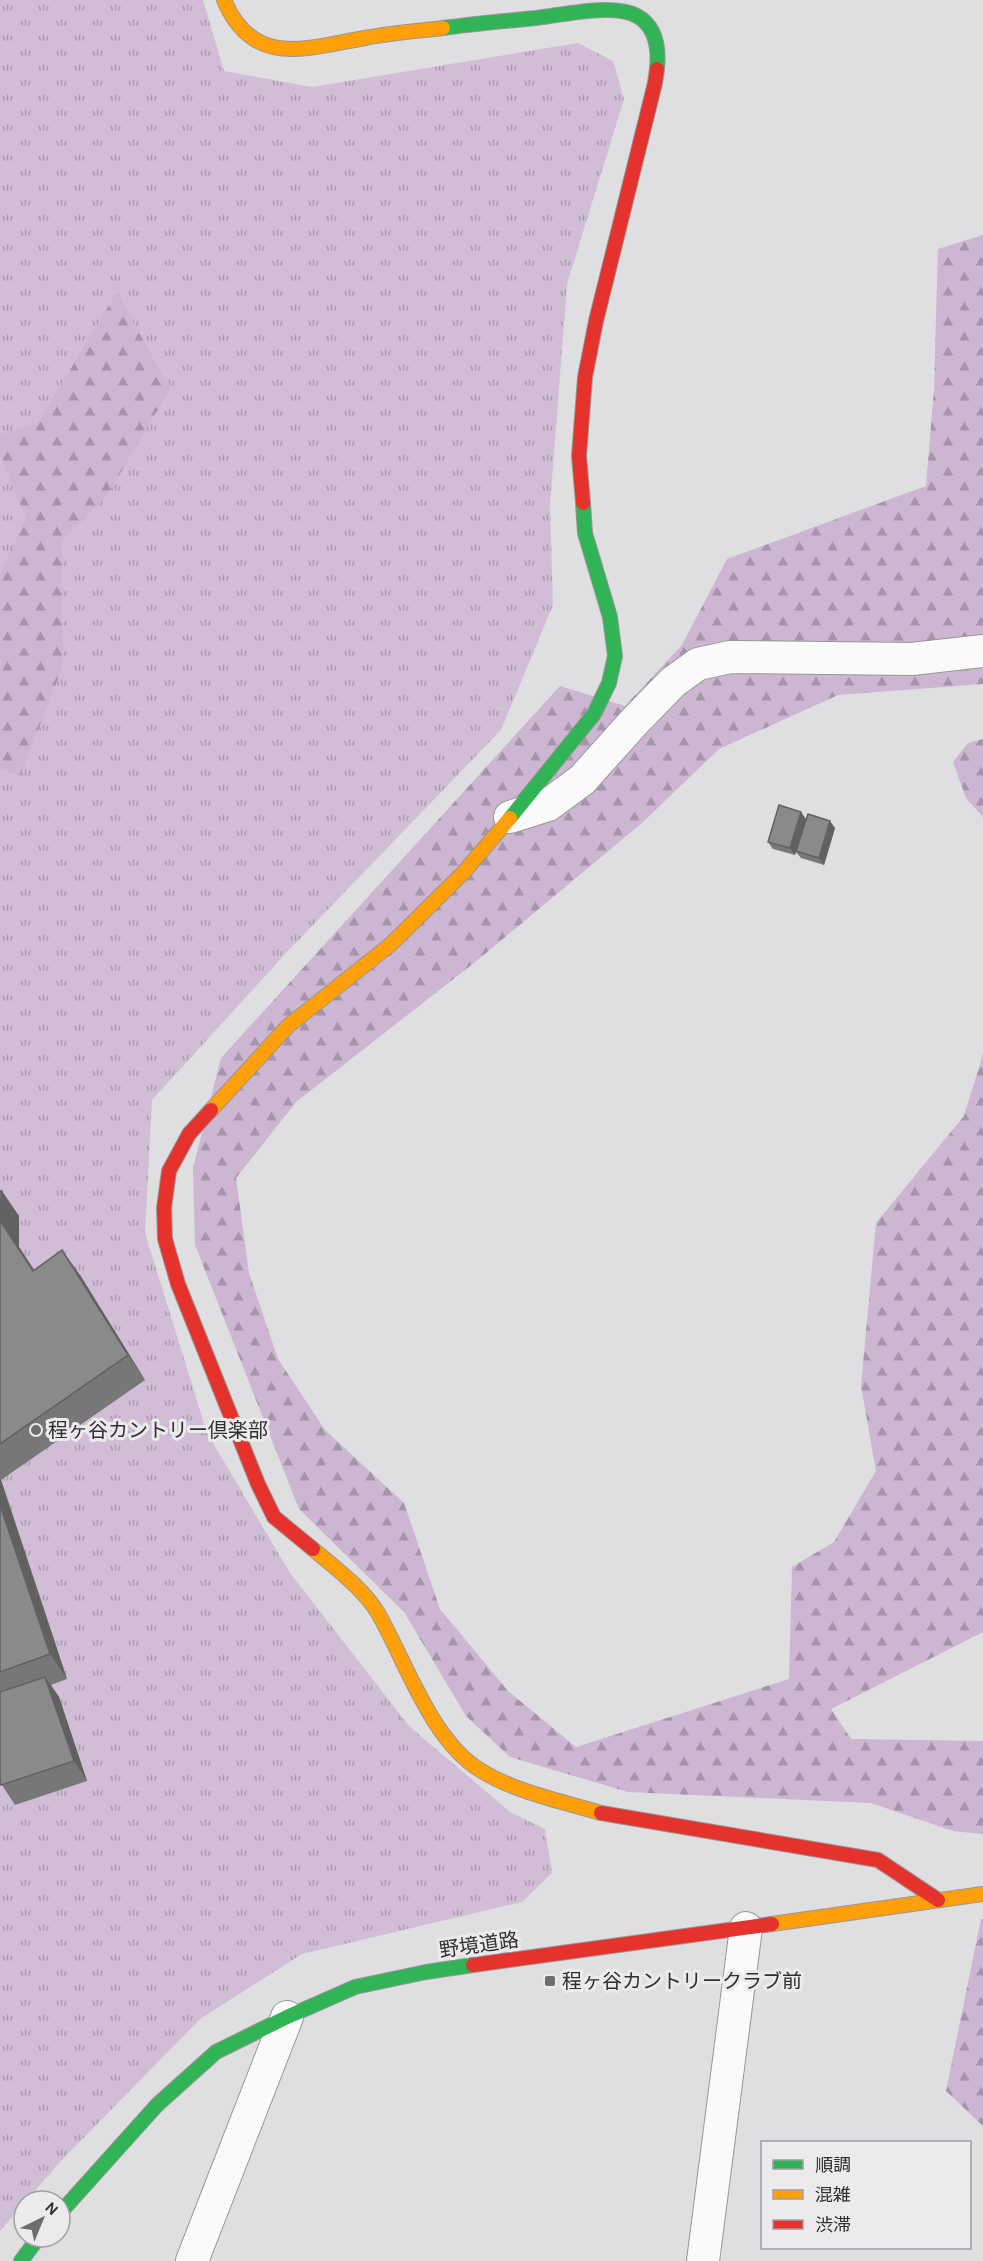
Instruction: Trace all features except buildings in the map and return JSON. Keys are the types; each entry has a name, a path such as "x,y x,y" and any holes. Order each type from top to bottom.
{"street":[{"path":"224,0 230,17 245,35 264,46 279,49 303,49 377,36 588,12 630,12 640,17 652,31 659,50 655,83 596,321 585,377 579,456 585,533 610,617 615,656 609,683 594,714 561,757 463,873 390,945 288,1026 189,1134 169,1171 164,1208 165,1239 187,1306 258,1484 274,1517 349,1580 377,1611 434,1721 460,1754 479,1770 510,1785 606,1815 878,1860 938,1900"},
{"path":"510,817 548,805 582,780 658,698 674,682 698,664 730,657 912,659 983,651"},
{"name":"野境道路","path":"72,2200 157,2104 216,2052 355,1987 426,1972 983,1894"},
{"path":"702,2261 746,1928"},
{"path":"192,2261 287,2017"}],"green space":[{"name":"程ヶ谷カントリー倶楽部","path":"0,0 203,0 224,71 312,87 578,43 613,61 624,99 567,284 550,505 553,605 501,730 288,951 152,1100 145,1233 207,1433 290,1573 409,1726 510,1812 545,1829 552,1873 522,1902 302,1954 200,2019 37,2189 12,2189 12,2217 0,2231"},
{"path":"983,235 983,684 838,695 719,749 643,822 474,963 296,1102 236,1178 249,1273 278,1359 325,1430 404,1503 440,1609 508,1691 576,1747 789,1679 792,1567 834,1542 876,1471 861,1386 876,1223 964,1116 983,1054 983,1632 831,1709 851,1739 983,1741 983,1834 953,1831 871,1803 628,1792 510,1757 466,1716 404,1612 299,1509 195,1245 193,1168 221,1058 560,686 625,706 682,645 727,559 926,486 934,389 938,249"},
{"path":"117,292 170,389 108,494 62,541 63,666 20,776 0,769 0,574 26,518 0,455 0,434 38,423"},
{"path":"983,739 983,817 966,798 953,762 968,743"},
{"path":"981,1919 983,1919 983,2126 946,2091"}],"traffic: fast":[{"path":"443,28 588,11 627,12 644,21 653,32 658,54 657,69"},
{"path":"510,818 594,714 609,683 615,656 610,617 585,533 583,503"},
{"path":"72,2200 157,2105 216,2052 355,1987 473,1965"},
{"path":"21,2261 30,2249"}],"traffic: slow":[{"path":"224,0 236,22 250,36 266,45 284,49 303,49 384,35 443,28"},
{"path":"211,1110 288,1026 390,945 463,873 510,818"},
{"path":"313,1549 348,1579 372,1604 421,1699 447,1740 463,1757 480,1770 508,1784 601,1813"},
{"path":"772,1924 983,1894"}],"traffic: jam":[{"path":"583,503 579,456 585,377 596,321 657,69"},
{"path":"211,1110 189,1134 169,1171 164,1208 165,1239 178,1284 258,1484 274,1517 313,1549"},
{"path":"601,1813 878,1860 938,1900"},
{"path":"473,1965 772,1924"}],"place":[{"name":"程ヶ谷カントリー倶楽部","path":"36,1430"},
{"name":"程ヶ谷カントリークラブ前","path":"550,1981"}]}
